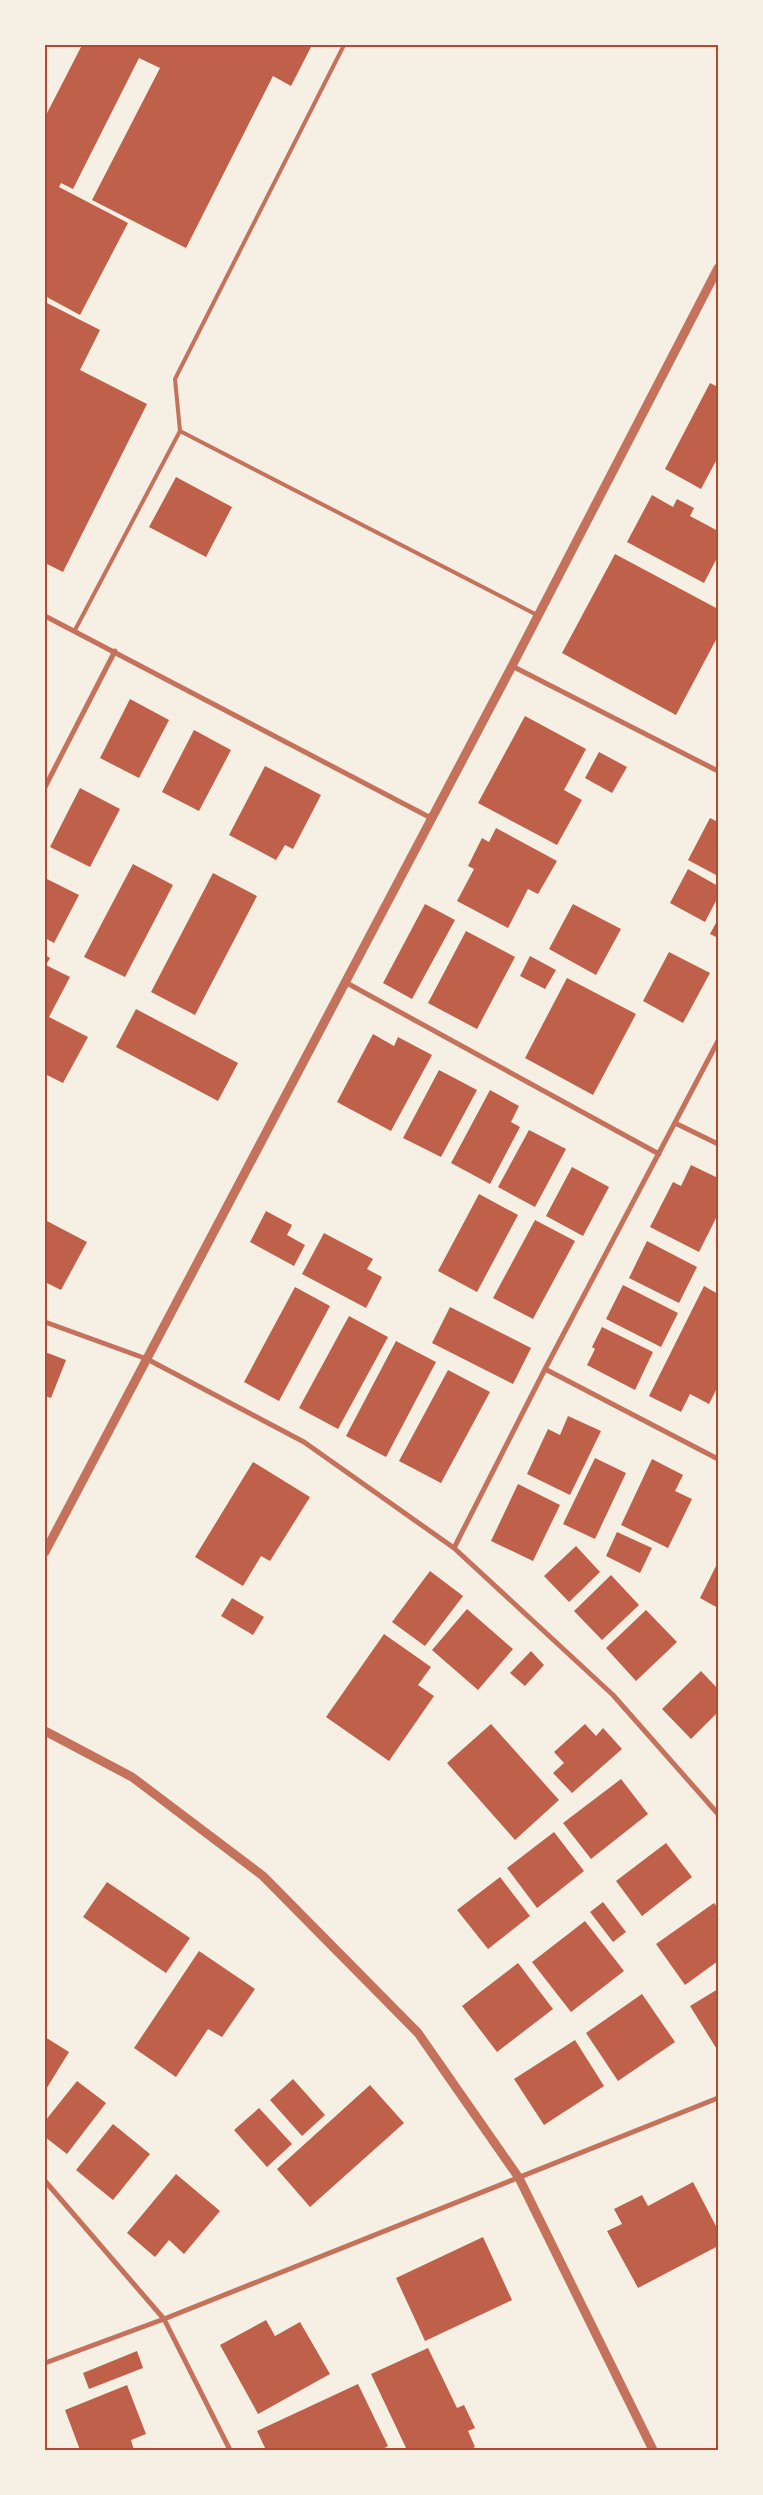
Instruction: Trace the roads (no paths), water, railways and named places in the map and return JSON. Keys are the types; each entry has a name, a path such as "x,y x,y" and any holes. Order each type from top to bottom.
{"street":[{"path":"45,1552 512,666 718,268"},
{"path":"45,616 75,630 431,818"},
{"path":"45,787 115,651"},
{"path":"512,666 718,770"},
{"path":"345,982 659,1154"},
{"path":"454,1548 545,1369 718,1041"},
{"path":"675,1123 718,1144"},
{"path":"45,1322 147,1359 304,1442 454,1548 613,1695 718,1814"},
{"path":"545,1369 718,1459"},
{"path":"45,1730 132,1777 263,1876 418,2033 519,2178 653,2450"},
{"path":"45,2363 164,2319 718,2098"},
{"path":"45,2181 164,2319 230,2450"}],"lane":[{"path":"75,630 180,430 174,379 344,45"},
{"path":"180,430 537,615"}]}
